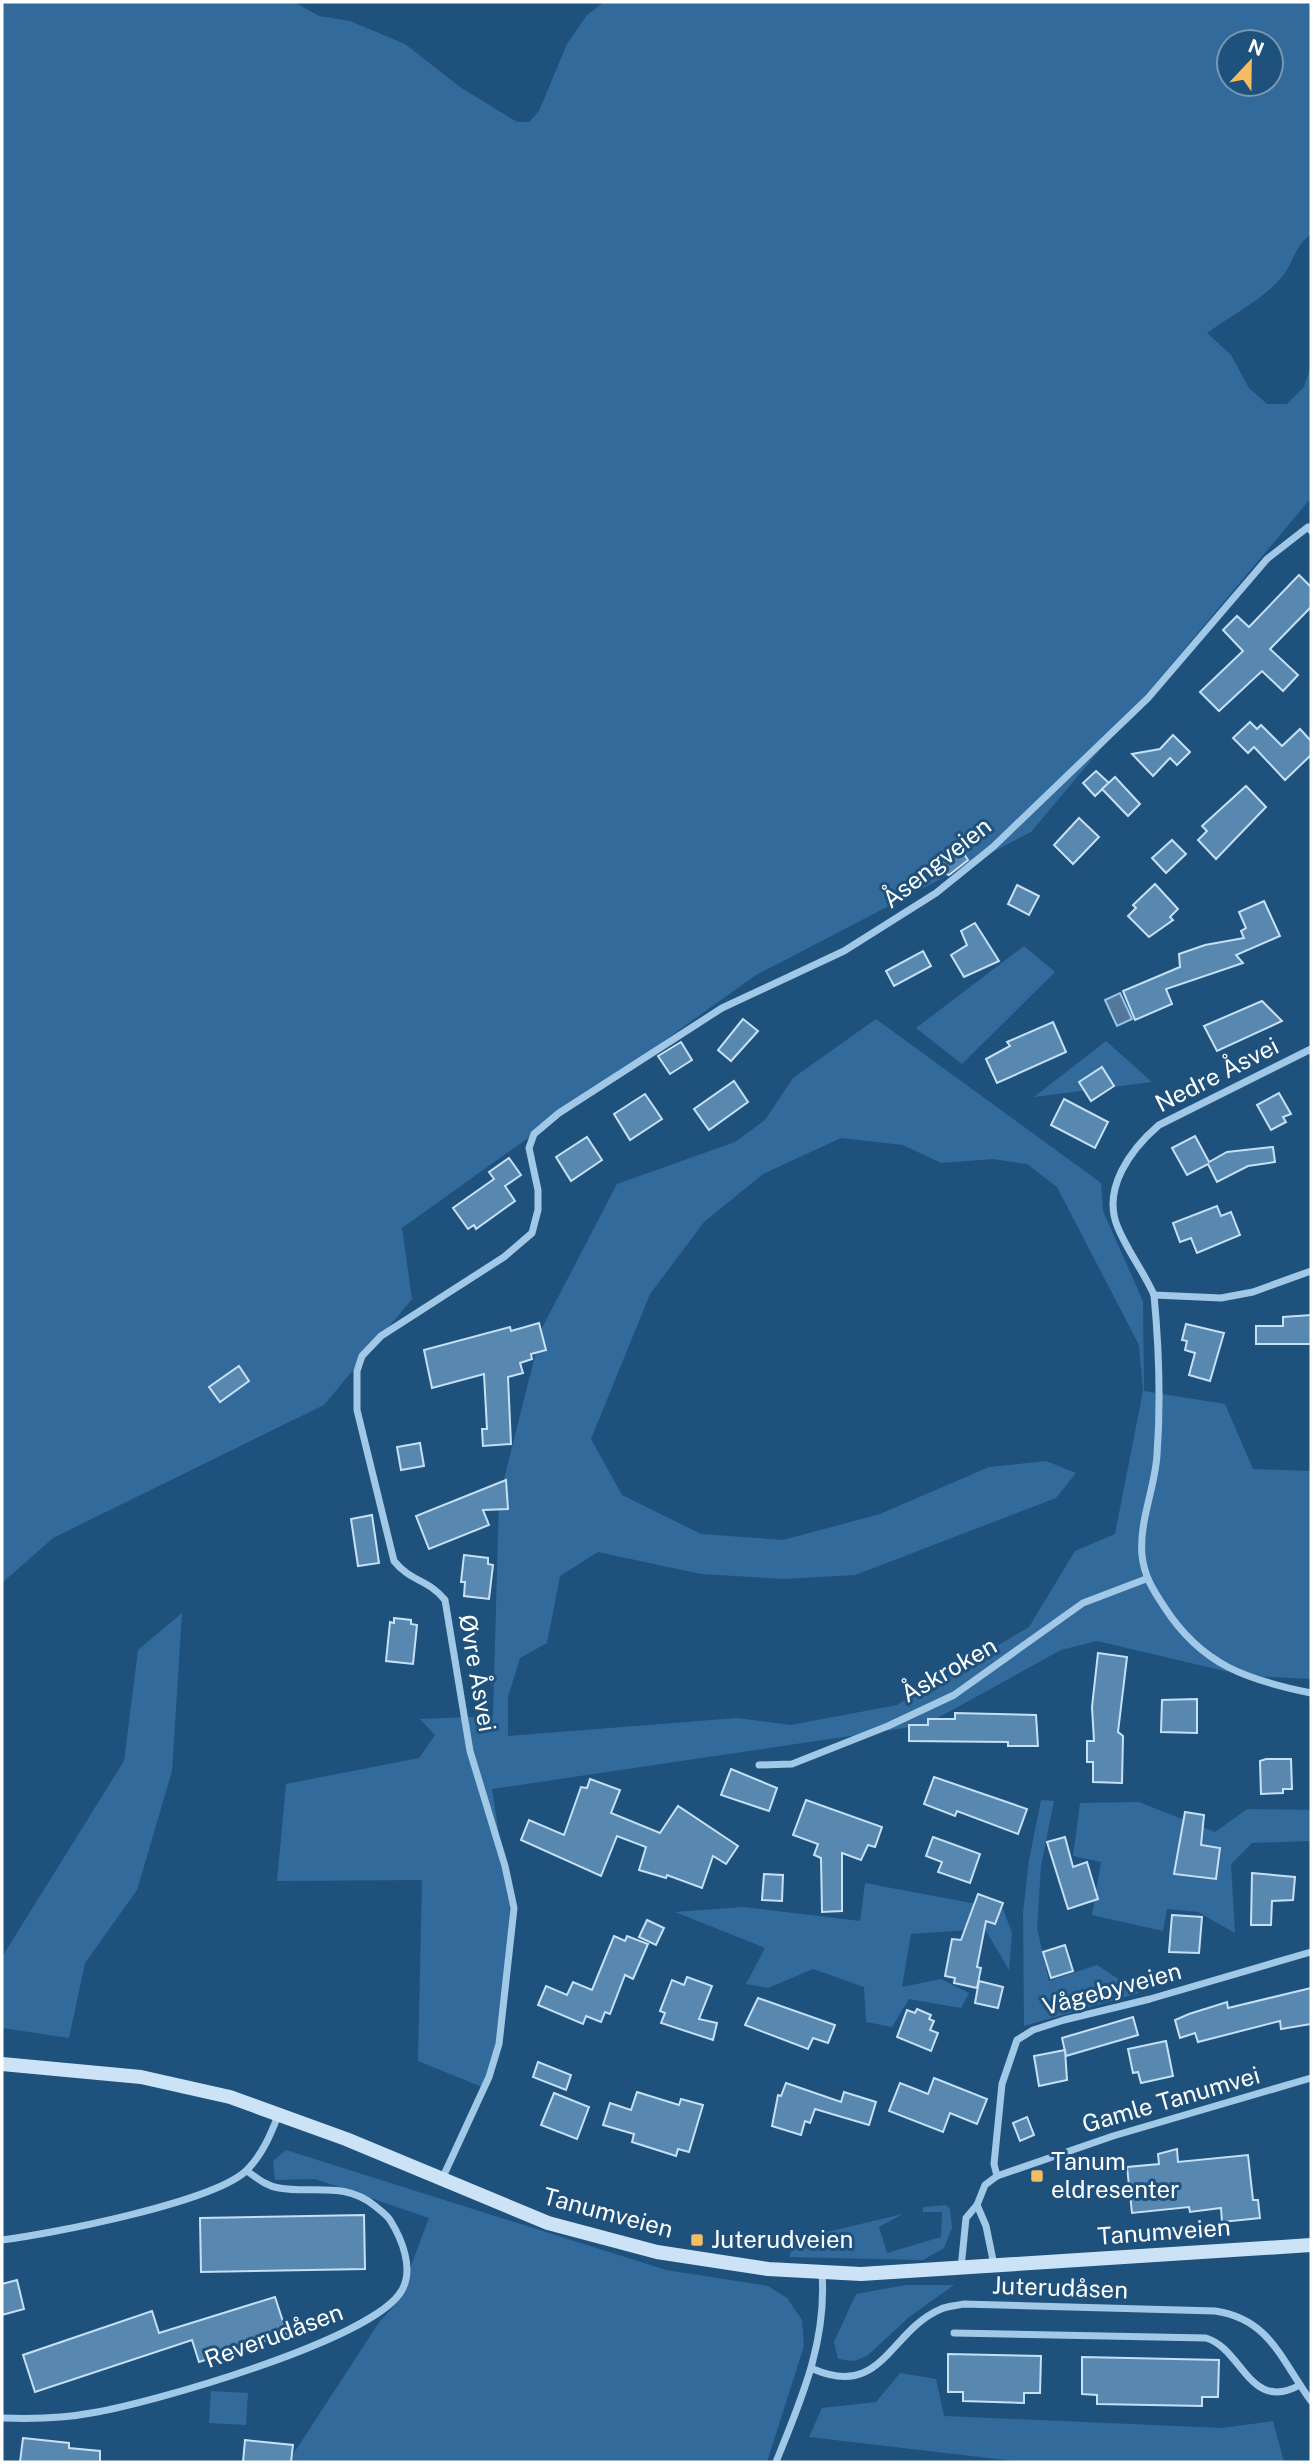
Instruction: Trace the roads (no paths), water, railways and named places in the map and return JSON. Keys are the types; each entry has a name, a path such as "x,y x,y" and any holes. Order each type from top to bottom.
{"main road":[{"name":"Tanumveien","path":"2,2064 152,2079 230,2097 279,2113 499,2205 602,2240 706,2260 822,2273 961,2269 1311,2245"}],"street":[{"name":"Åsengveien","path":"528,1148 534,1134 559,1113 722,1008 844,951 936,893 993,847 1148,698 1267,559 1310,529"},
{"name":"Nedre Åsvei","path":"1154,1295 1116,1225 1115,1194 1122,1167 1140,1142 1159,1125 1311,1049"},
{"name":"Øvre Åsvei","path":"442,2181 489,2077 499,2044 514,1908 505,1866 470,1751 445,1600 436,1589 405,1575 394,1561 365,1454 357,1410 357,1371 362,1356 381,1336 504,1257 532,1233 538,1209 538,1190 528,1148"},
{"path":"1311,1271 1253,1292 1221,1298 1154,1295 1160,1402 1157,1459 1142,1540 1146,1579 1175,1624 1208,1658 1246,1676 1311,1693"},
{"name":"Åskroken","path":"759,1765 792,1764 943,1700 1029,1644 1083,1603 1146,1579"},
{"name":"Vågebyveien","path":"998,2176 995,2164 1002,2084 1009,2055 1017,2040 1033,2030 1064,2020 1163,1996 1311,1952"},
{"name":"Gamle Tanumvei","path":"998,2176 1100,2140 1311,2078"},
{"path":"2,2241 79,2226 192,2197 225,2185 247,2171 270,2138 279,2113"},
{"name":"Reverudåsen","path":"2,2418 44,2420 93,2413 145,2401 305,2351 359,2326 391,2303 403,2290 408,2264 400,2240 390,2218 366,2199 340,2189 279,2189 262,2183 247,2171"},
{"path":"961,2269 966,2218 978,2205 985,2185 998,2176"},
{"path":"978,2205 986,2226 994,2266"},
{"path":"776,2462 813,2369 824,2300 822,2273"},
{"name":"Juterudåsen","path":"813,2369 833,2378 851,2378 871,2371 922,2322 941,2309 963,2304 1215,2311 1238,2315 1259,2327 1311,2401"},
{"name":"Juterudåsen","path":"954,2333 1206,2338 1223,2347 1247,2377 1262,2388 1278,2392 1300,2385"}],"place":[{"name":"Tanum eldresenter","path":"1037,2176"},
{"name":"Juterudveien","path":"697,2240"}]}
